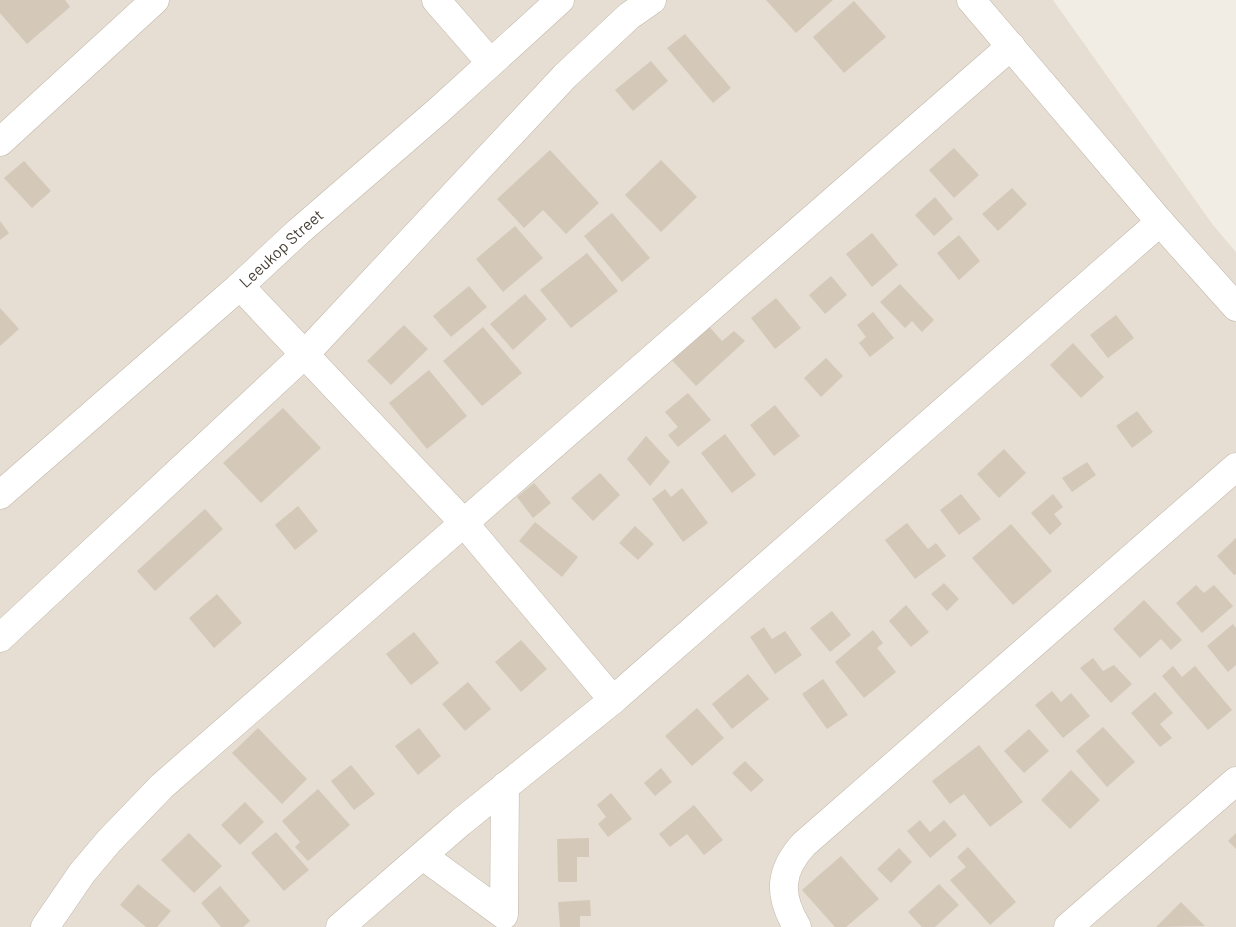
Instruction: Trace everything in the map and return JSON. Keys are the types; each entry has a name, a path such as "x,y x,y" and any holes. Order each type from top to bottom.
{"street":[{"path":"0,142 155,0"},
{"path":"436,0 490,62"},
{"name":"Leeukop Street","path":"0,495 438,111 560,0"},
{"path":"0,638 306,353 565,76 629,16 652,0"},
{"path":"971,0 1160,222 1236,307"},
{"path":"45,927 82,873 109,840 156,792 1011,46"},
{"path":"340,927 505,786 613,700 1160,222"},
{"path":"240,286 306,353 464,523 613,700"},
{"path":"797,927 783,892 786,868 794,855 1236,467"},
{"path":"1068,927 1236,780"},
{"path":"504,921 505,786"},
{"path":"423,856 504,921"}],"shaded area":[{"path":"0,0 1053,0 1213,225 1236,252 1236,927 0,927"}],"building":[{"path":"0,0 65,0 70,7 27,44 0,13"},
{"path":"766,0 833,0 796,33"},
{"path":"854,1 886,37 844,73 813,37"},
{"path":"685,34 731,88 713,103 667,48"},
{"path":"651,61 668,81 633,111 615,90"},
{"path":"954,148 979,175 954,198 929,170"},
{"path":"550,150 599,203 566,234 543,210 524,228 497,199"},
{"path":"661,160 697,197 661,232 625,195"},
{"path":"24,161 51,191 32,208 4,178"},
{"path":"1012,188 1027,204 998,231 982,214"},
{"path":"935,197 953,219 934,236 915,215"},
{"path":"612,213 650,258 622,282 584,236"},
{"path":"0,221 9,233 0,240"},
{"path":"515,226 543,258 503,292 476,259"},
{"path":"872,233 898,265 872,287 846,254"},
{"path":"959,235 980,261 959,280 937,253"},
{"path":"587,253 618,291 571,328 540,290"},
{"path":"831,276 847,295 825,314 809,295"},
{"path":"900,284 934,320 922,332 912,321 905,328 880,302"},
{"path":"469,286 487,307 451,337 433,316"},
{"path":"525,294 547,319 513,350 490,324"},
{"path":"776,298 801,328 775,349 751,318"},
{"path":"0,308 19,329 0,346"},
{"path":"873,312 894,338 870,357 859,343 866,337 857,325"},
{"path":"1116,315 1134,338 1108,358 1090,335"},
{"path":"706,323 722,341 734,331 745,341 696,386 669,357"},
{"path":"404,325 428,349 391,385 367,361"},
{"path":"483,327 522,373 482,406 443,361"},
{"path":"1073,343 1104,377 1081,398 1050,365"},
{"path":"826,358 843,376 821,397 804,378"},
{"path":"429,370 467,416 427,449 389,403"},
{"path":"688,393 711,420 678,447 668,435 678,427 665,412"},
{"path":"775,405 800,436 774,456 750,425"},
{"path":"283,408 321,448 261,503 223,463"},
{"path":"1137,411 1153,432 1132,448 1116,426"},
{"path":"725,434 756,475 732,493 701,453"},
{"path":"646,436 670,462 650,486 627,459"},
{"path":"1004,449 1026,473 999,498 977,474"},
{"path":"1087,462 1096,475 1072,492 1062,478"},
{"path":"600,473 620,495 593,521 571,498"},
{"path":"534,483 551,503 533,518 517,497"},
{"path":"682,488 708,523 683,542 652,499 665,489 671,497"},
{"path":"961,494 981,519 959,535 940,510"},
{"path":"1053,494 1063,507 1054,514 1062,524 1050,535 1031,513"},
{"path":"298,506 318,531 295,550 275,525"},
{"path":"205,509 223,529 155,591 137,571"},
{"path":"535,522 578,557 562,577 519,541"},
{"path":"907,523 928,549 936,543 946,556 915,579 885,540"},
{"path":"1011,524 1052,571 1013,605 972,558"},
{"path":"635,526 654,544 638,560 619,543"},
{"path":"1236,538 1236,574 1234,575 1217,556"},
{"path":"944,583 959,599 947,611 931,594"},
{"path":"1196,585 1204,593 1214,585 1233,606 1202,633 1176,603"},
{"path":"217,594 242,623 214,648 189,618"},
{"path":"1144,600 1182,640 1171,650 1161,639 1140,658 1113,629"},
{"path":"906,605 929,632 911,647 889,621"},
{"path":"832,611 851,635 830,652 810,628"},
{"path":"1233,624 1236,628 1236,665 1228,672 1207,646"},
{"path":"764,627 772,639 785,631 802,655 775,674 750,637"},
{"path":"873,630 883,643 877,648 896,672 864,698 835,662"},
{"path":"414,632 439,663 411,685 386,654"},
{"path":"521,640 547,669 521,692 495,662"},
{"path":"1093,658 1103,671 1114,665 1132,684 1111,703 1080,668"},
{"path":"1173,666 1182,677 1195,666 1232,710 1208,730 1162,676"},
{"path":"748,674 769,699 732,729 712,704"},
{"path":"823,679 848,715 827,729 802,694"},
{"path":"468,682 491,709 465,731 442,704"},
{"path":"1052,691 1061,702 1071,693 1090,716 1063,738 1035,705"},
{"path":"1155,692 1173,713 1160,724 1172,738 1160,747 1131,713"},
{"path":"697,708 724,738 692,766 665,736"},
{"path":"1103,727 1135,762 1107,787 1076,751"},
{"path":"258,728 307,779 282,804 232,753"},
{"path":"419,728 441,756 418,775 395,746"},
{"path":"1029,729 1049,751 1024,773 1004,751"},
{"path":"979,745 1023,802 990,827 964,794 950,804 932,781"},
{"path":"745,761 764,780 751,792 732,773"},
{"path":"351,765 375,794 354,810 331,781"},
{"path":"661,768 672,782 655,796 644,783"},
{"path":"1071,770 1100,800 1070,829 1041,800"},
{"path":"318,789 350,825 308,861 295,847 300,842 282,821"},
{"path":"611,793 632,819 608,837 598,824 606,817 597,805"},
{"path":"245,802 264,822 240,845 221,825"},
{"path":"694,805 723,840 704,855 687,834 670,847 659,834"},
{"path":"920,820 930,832 944,820 957,835 930,858 907,831"},
{"path":"276,832 309,870 284,891 251,853"},
{"path":"189,833 222,866 194,893 161,860"},
{"path":"1236,833 1236,849 1228,841"},
{"path":"589,838 589,857 577,857 577,882 558,882 557,839"},
{"path":"968,847 1016,902 990,925 950,880 966,867 957,857"},
{"path":"899,848 912,862 891,883 877,869"},
{"path":"841,856 879,899 846,927 835,927 802,890"},
{"path":"138,884 171,911 157,927 146,927 120,905"},
{"path":"939,884 959,905 935,927 922,927 908,912"},
{"path":"220,886 250,921 243,927 221,927 201,903"},
{"path":"590,900 591,916 580,916 580,927 560,927 558,902"},
{"path":"1181,902 1205,926 1156,927"}]}
